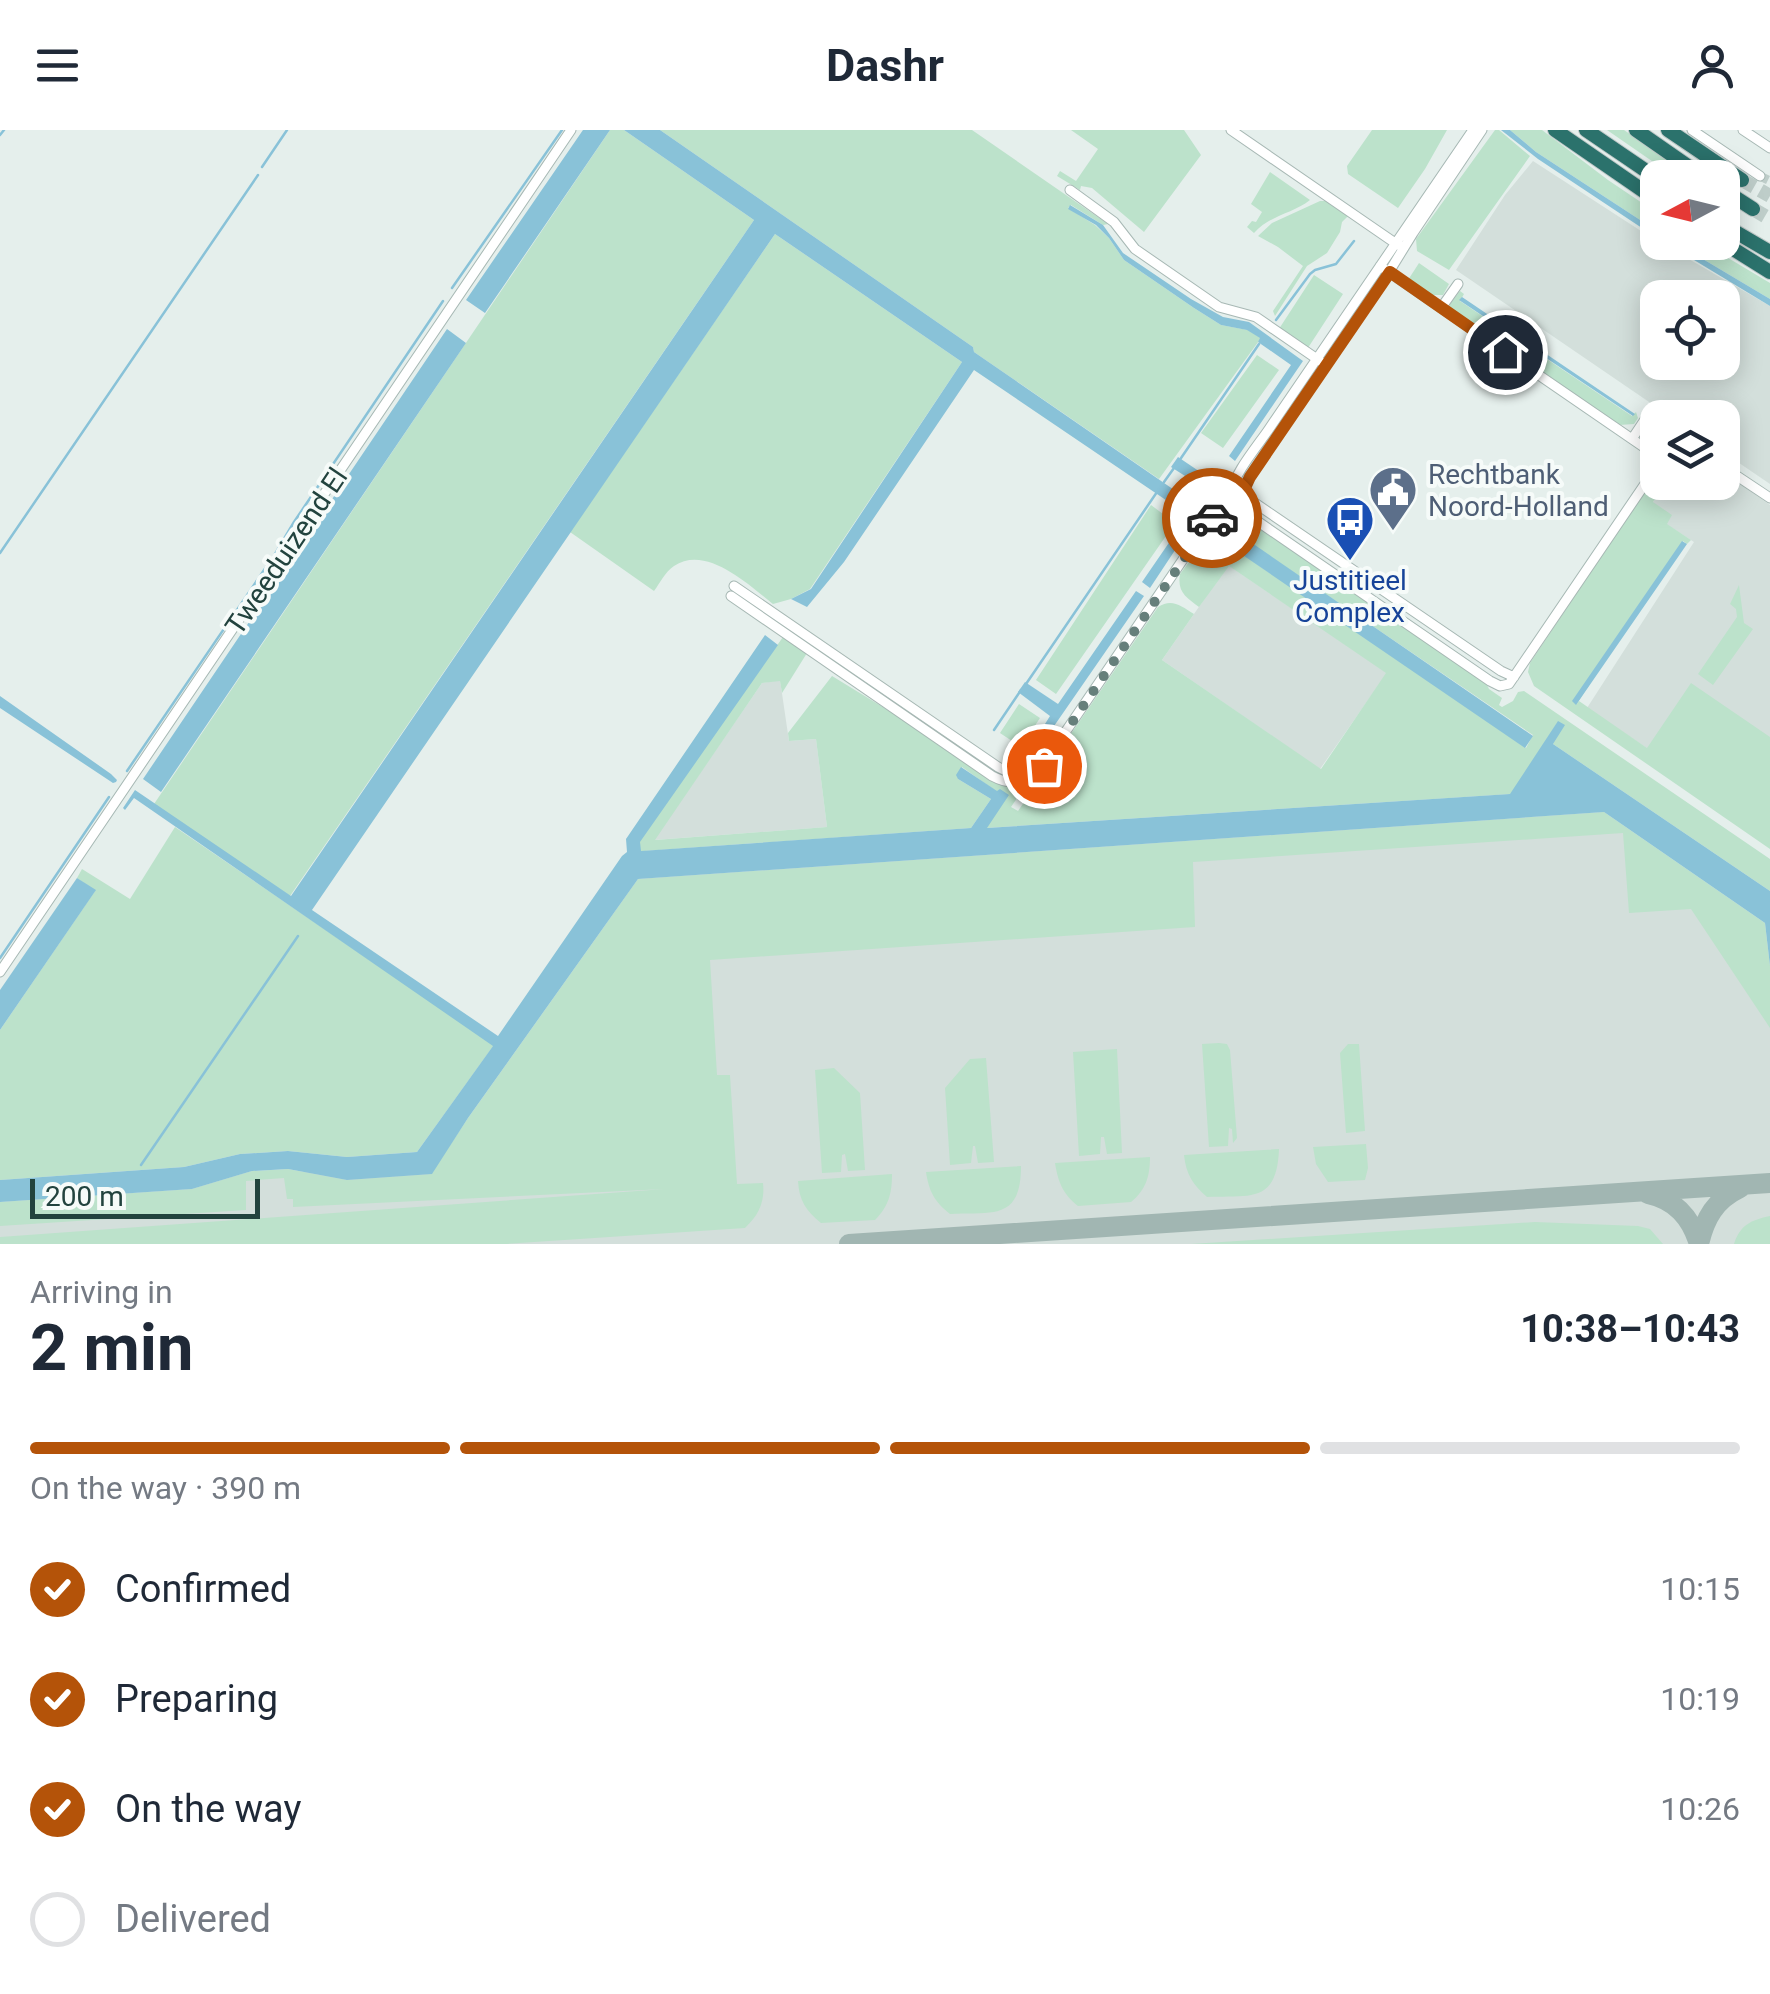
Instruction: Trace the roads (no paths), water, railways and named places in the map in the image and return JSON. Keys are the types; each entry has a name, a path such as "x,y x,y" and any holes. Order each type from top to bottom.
{"highway":[{"path":"1555,130 1640,189"},
{"path":"1586,130 1640,167"},
{"path":"1636,130 1679,160"},
{"path":"1668,130 1742,180"},
{"path":"1740,201 1753,209"},
{"path":"1740,234 1770,252"},
{"path":"1740,253 1770,272"}],"street":[{"name":"Tweeduizend El","path":"0,972 571,130"},
{"path":"1230,130 1400,246"},
{"path":"732,591 1000,780 1019,782 1033,778 1216,511 1244,490 1322,362 1472,136 1482,130"},
{"path":"1692,130 1760,176"},
{"path":"1743,130 1770,148"},
{"path":"1070,190 1114,222 1136,250 1205,298 1228,310 1256,317 1322,362"},
{"path":"1385,269 1640,445"},
{"path":"1441,308 1458,284"},
{"path":"1322,362 1237,477 1232,497 1244,512 1500,686 1509,684 1640,493"},
{"path":"1632,439 1640,431"},
{"path":"1740,478 1770,498"},
{"path":"1244,490 1252,502 1514,677"}],"water":[{"path":"583,130 610,130 485,313 466,300"},
{"path":"624,130 660,130 1196,505 1207,490 1171,467 1178,457 1212,480 1220,470 1226,473 1150,588 1142,582 1188,515 974,370 844,562 807,607 791,599 811,589 962,362 775,234 312,910 498,1036 627,852 626,839 765,635 778,645 640,842 641,851 971,828 991,799 958,779 961,767 1009,795 987,828 1510,794 1558,721 1565,725 1553,744 1770,891 1770,966 1765,923 1604,812 638,879 432,1174 347,1180 288,1169 252,1171 192,1189 0,1202 0,1180 184,1167 240,1154 288,1151 347,1157 417,1152 493,1046 134,798 123,808 135,790 291,896 754,220"},
{"path":"1501,130 1510,130 1536,152 1640,220 1640,227"},
{"path":"1070,205 1103,225 1123,253 1191,299 1223,317 1249,322 1303,361 1235,461 1229,456 1291,365 1258,342 1260,338 1247,330 1221,325 1124,260 1109,238 1096,225 1068,209"},
{"path":"1694,260 1705,260 1738,280 1727,280"},
{"path":"1740,281 1770,299 1770,306 1740,288"},
{"path":"1462,297 1635,414 1459,300"},
{"path":"447,329 466,343 161,792 143,779"},
{"path":"1233,530 1533,736 1525,748 1225,543"},
{"path":"1682,541 1687,544 1576,705 1572,701"},
{"path":"1136,591 1144,596 1034,755 1028,751 1050,716 1018,692 1025,682 1058,704"},
{"path":"0,696 111,774 116,782 0,708"},
{"path":"77,878 96,890 0,1030 0,990"}],"waterway":[{"path":"0,135 4,130"},
{"path":"262,167 287,130"},
{"path":"452,288 562,130"},
{"path":"0,553 258,175"},
{"path":"1276,320 1310,274 1336,264 1354,241"},
{"path":"127,771 443,301"},
{"path":"1179,461 1259,344"},
{"path":"1164,482 1174,468"},
{"path":"1026,684 1157,492"},
{"path":"994,730 1021,690"},
{"path":"0,958 109,797"},
{"path":"141,1165 298,936"}],"tunnel":[{"path":"1760,176 1770,181"},
{"path":"1742,180 1770,196"},
{"path":"1753,209 1770,219"}],"place":[{"name":"Rechtbank Noord-Holland","path":"1393,532"},
{"name":"Justitieel Complex","path":"1350,562"}]}
